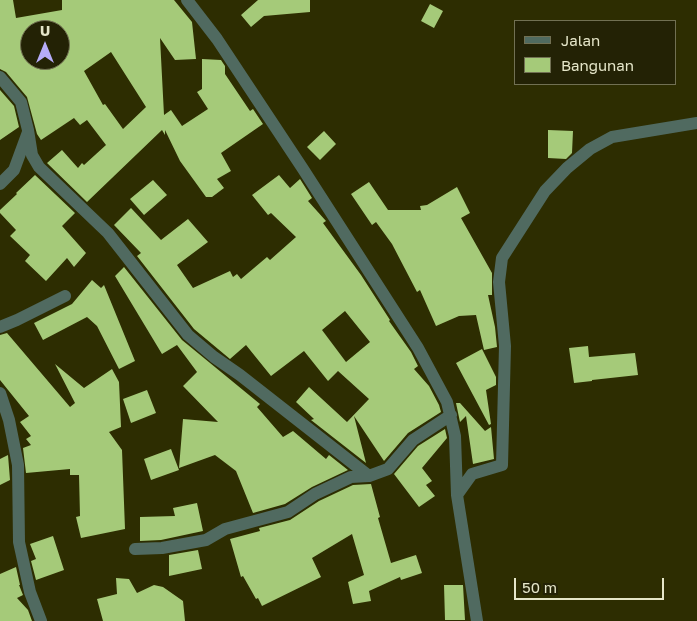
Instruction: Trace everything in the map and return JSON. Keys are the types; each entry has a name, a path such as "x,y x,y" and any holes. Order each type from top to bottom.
{"street":[{"path":"187,0 217,39 303,169 418,348 447,402 455,436 457,496 477,621"},
{"path":"0,77 21,102 32,155 39,167 108,233 188,335 369,476"},
{"path":"457,496 472,474 502,465 505,346 499,282 502,258 546,191 567,168 590,149 612,137 697,123"},
{"path":"0,184 14,170 28,130"},
{"path":"0,327 65,296"},
{"path":"0,393 18,465 19,542 30,592 41,621"},
{"path":"135,550 162,548 206,540 225,529 288,512 315,494 351,476 369,476 388,469 413,440 451,415"}],"building":[{"path":"0,0 13,0 16,18 62,10 62,0 174,0 192,22 196,59 175,60 160,38 164,115 171,110 182,126 208,109 197,92 202,89 202,59 221,60 225,66 225,74 250,111 253,109 263,124 221,153 231,171 217,179 224,188 212,197 206,197 180,161 165,130 165,135 162,130 87,202 47,163 62,150 78,168 106,145 87,120 80,125 74,118 41,140 37,134 27,97 6,72 0,69","holes":["111,52 146,107 123,129 105,104 103,105 84,71"]},
{"path":"258,0 310,0 310,12 264,16 251,27 241,15"},
{"path":"430,4 443,11 434,28 421,21"},
{"path":"0,90 14,106 19,127 0,140"},
{"path":"548,130 573,131 572,153 566,159 548,158"},
{"path":"324,131 336,144 320,160 307,147"},
{"path":"35,175 75,213 62,226 86,253 74,267 67,258 46,281 25,261 30,255 10,236 16,230 0,213 0,210"},
{"path":"279,175 290,188 300,179 312,198 308,201 326,221 323,223 361,275 389,321 411,352 418,366 414,369 429,386 439,405 441,412 408,433 384,461 354,416 366,463 311,420 314,419 296,402 309,387 347,422 369,399 338,371 328,381 304,351 271,376 246,345 230,359 194,329 137,256 141,253 114,225 131,208 161,240 188,219 208,242 177,265 193,288 230,271 233,277 237,274 241,279 267,257 270,260 296,237 271,213 268,215 252,195","holes":["345,311 370,342 346,362 322,330"]},
{"path":"153,180 167,195 144,215 130,199"},
{"path":"369,182 388,210 421,210 420,206 427,205 457,187 470,213 461,218 492,273 492,295 488,295 497,347 484,350 476,315 459,316 436,326 420,290 417,292 392,244 376,222 372,225 351,194"},
{"path":"124,267 182,340 260,404 257,407 283,437 293,431 326,459 329,455 348,470 312,487 285,504 253,513 236,471 215,455 179,468 183,419 218,422 183,386 197,372 177,345 162,354 115,276"},
{"path":"92,280 101,288 104,285 135,361 119,369 97,326 87,317 43,340 34,323 72,304"},
{"path":"7,333 70,407 75,403 55,364 84,388 112,369 119,382 121,427 109,432 122,450 125,529 81,538 76,517 80,516 79,475 70,475 70,469 26,473 23,448 31,445 26,439 31,436 20,422 29,416 0,380 0,335"},
{"path":"588,346 589,357 635,353 638,375 574,383 569,348"},
{"path":"482,349 496,377 496,385 486,390 491,424 489,425 456,363"},
{"path":"147,390 156,413 131,423 123,399"},
{"path":"456,403 460,403 485,431 491,427 494,459 473,464 466,416 460,422"},
{"path":"445,429 447,438 422,468 432,481 426,485 435,496 419,507 394,474 418,446"},
{"path":"171,449 179,470 151,480 144,459"},
{"path":"8,455 10,480 0,485 0,459"},
{"path":"371,484 380,517 378,518 391,563 416,555 422,573 401,580 400,577 369,591 371,601 353,604 348,582 364,575 352,534 312,558 321,577 262,606 243,576 241,577 230,539 260,531 259,528 290,520 319,501 353,485"},
{"path":"197,503 203,531 161,540 140,541 140,517 175,516 173,508"},
{"path":"53,536 64,570 36,580 31,561 36,559 30,544"},
{"path":"198,550 202,569 169,576 169,555"},
{"path":"16,567 23,595 17,598 28,610 32,621 0,621 0,574"},
{"path":"116,578 129,579 137,593 154,585 163,587 183,601 185,621 103,621 97,599 117,594"},
{"path":"444,585 463,585 465,620 445,620"}]}
